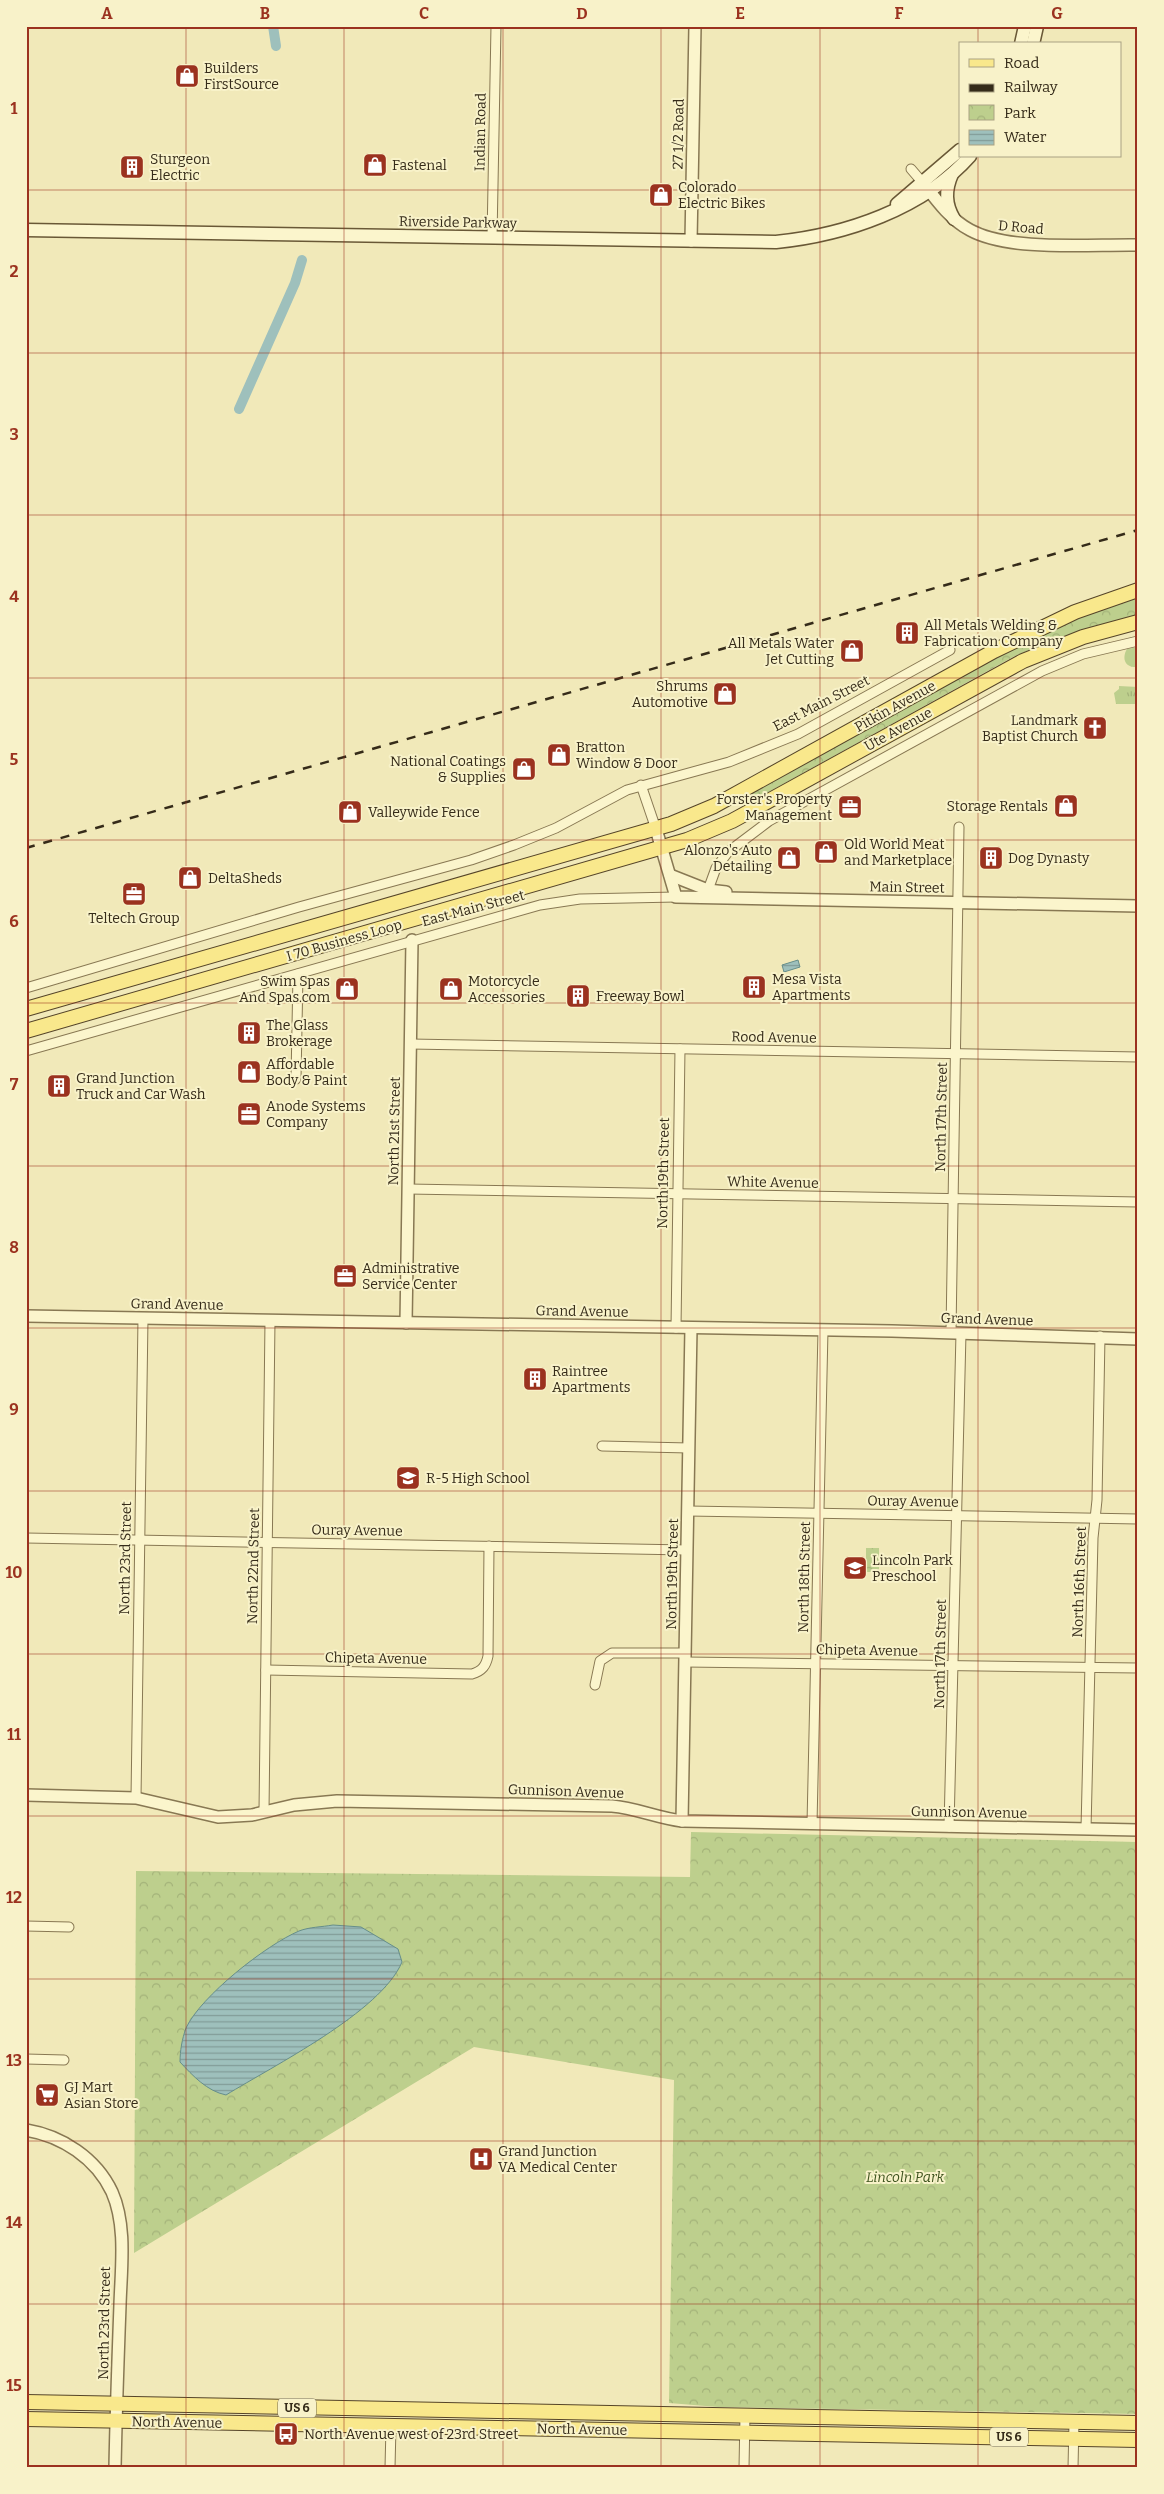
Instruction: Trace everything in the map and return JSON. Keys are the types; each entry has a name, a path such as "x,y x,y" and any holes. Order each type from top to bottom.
{"main road":[{"path":"1021,42 1025,26"},
{"path":"1033,42 1037,26"},
{"name":"Riverside Parkway","path":"926,188 959,151"},
{"name":"Riverside Parkway","path":"26,230 776,242 799,240 843,230 885,213 952,174 968,158"},
{"path":"952,174 946,195 954,219"},
{"name":"Pitkin Avenue","path":"656,829 714,806 1018,640 1075,612 1138,590"},
{"name":"Ute Avenue","path":"663,849 732,821 1023,661 1083,637 1138,622"},
{"name":"I 70 Business Loop","path":"26,1010 656,829"},
{"name":"I 70 Business Loop","path":"26,1031 663,849"},
{"name":"North Avenue","path":"26,2402 1138,2423"},
{"path":"320,2424 338,2418 376,2419 391,2409"},
{"path":"391,2426 402,2417 436,2418 445,2410"},
{"path":"503,2411 503,2428"},
{"path":"561,2429 590,2423 627,2423 641,2414"},
{"path":"655,2431 663,2422 686,2422 707,2415"},
{"name":"North Avenue","path":"26,2419 1138,2440"},
{"path":"944,2419 944,2436"}],"street":[{"name":"Indian Road","path":"492,238 496,26"},
{"name":"27 1/2 Road","path":"691,242 695,26"},
{"path":"911,169 926,188"},
{"name":"D Road","path":"926,188 954,219 980,236 1007,243 1138,245"},
{"path":"708,890 716,868 728,852 784,812 1042,672 1083,654 1138,641"},
{"name":"East Main Street","path":"26,988 299,907 471,860 556,828 627,790 729,762 798,734 950,650"},
{"path":"641,786 663,849 676,897"},
{"name":"North 17th Street","path":"949,1826 957,1516 953,1199 959,827"},
{"path":"670,875 708,890 794,900"},
{"name":"East Main Street","path":"26,1051 412,940 559,901 676,897"},
{"name":"Main Street","path":"676,897 1138,906"},
{"name":"North 21st Street","path":"406,1323 412,940"},
{"path":"296,1079 298,974"},
{"name":"Rood Avenue","path":"410,1044 1138,1057"},
{"name":"North 19th Street","path":"676,1328 680,1049"},
{"name":"White Avenue","path":"408,1188 1138,1202"},
{"name":"Grand Avenue","path":"26,1316 823,1330 1100,1336 1138,1339"},
{"name":"North 23rd Street","path":"136,1798 143,1318"},
{"name":"North 22nd Street","path":"264,1811 270,1321"},
{"name":"North 19th Street","path":"682,1821 691,1328"},
{"name":"North 18th Street","path":"812,1824 823,1330"},
{"name":"North 16th Street","path":"1086,1829 1100,1336"},
{"path":"602,1446 689,1448"},
{"name":"Ouray Avenue","path":"688,1511 1138,1519"},
{"name":"Ouray Avenue","path":"26,1538 687,1550"},
{"name":"Chipeta Avenue","path":"266,1670 472,1674 483,1668 488,1656 489,1546"},
{"name":"Chipeta Avenue","path":"595,1685 600,1661 612,1653 816,1664 1138,1668"},
{"name":"Gunnison Avenue","path":"26,1795 136,1798 209,1816 239,1817 315,1802 337,1801 629,1807 661,1818 682,1821 1138,1830"},
{"path":"26,1926 69,1927"},
{"path":"26,2059 64,2060"},
{"name":"North 23rd Street","path":"26,2130 43,2134 73,2148 88,2159 106,2181 116,2205 121,2235 115,2468"},
{"path":"744,2468 745,2415"},
{"path":"1073,2468 1074,2422"},
{"path":"390,2468 391,2426"}],"green space":[{"path":"1138,597 1138,615 1073,634 1011,658 756,799 751,793 1000,655 1081,617"},
{"path":"1138,647 1138,663 1135,667 1131,667 1125,661 1125,652 1127,649"},
{"path":"1119,686 1138,687 1138,704 1116,704 1114,693 1119,689"},
{"path":"866,1548 879,1548 879,1572 866,1572"},
{"name":"Lincoln Park","path":"691,1832 1138,1842 1138,2414 718,2407 669,2403 674,2080 474,2047 134,2253 136,1871 690,1877"}],"water":[{"path":"798,960 800,967 784,972 782,965"},
{"path":"333,1925 361,1927 398,1949 402,1962 390,1981 372,2000 324,2036 226,2095 213,2090 195,2078 180,2062 181,2049 186,2028 205,2001 253,1959 285,1938 299,1931"}],"waterway":[{"path":"273,26 276,46"},
{"path":"239,409 295,283 302,260"}],"railway":[{"path":"26,848 1138,530"}],"place":[{"name":"Builders FirstSource","path":"187,76"},
{"name":"Fastenal","path":"375,165"},
{"name":"Sturgeon Electric","path":"132,167"},
{"name":"Colorado Electric Bikes","path":"661,195"},
{"name":"All Metals Welding & Fabrication Company","path":"907,633"},
{"name":"All Metals Water Jet Cutting","path":"852,651"},
{"name":"Shrums Automotive","path":"725,694"},
{"name":"Landmark Baptist Church","path":"1095,728"},
{"name":"Bratton Window & Door","path":"559,755"},
{"name":"National Coatings & Supplies","path":"524,769"},
{"name":"Storage Rentals","path":"1066,806"},
{"name":"Forster's Property Management","path":"850,807"},
{"name":"Valleywide Fence","path":"350,812"},
{"name":"Old World Meat and Marketplace","path":"826,852"},
{"name":"Alonzo's Auto Detailing","path":"789,858"},
{"name":"Dog Dynasty","path":"991,858"},
{"name":"DeltaSheds","path":"190,878"},
{"name":"Teltech Group","path":"134,894"},
{"name":"Mesa Vista Apartments","path":"754,987"},
{"name":"Swim Spas And Spas.com","path":"347,989"},
{"name":"Motorcycle Accessories","path":"451,989"},
{"name":"Freeway Bowl","path":"578,996"},
{"name":"The Glass Brokerage","path":"249,1033"},
{"name":"Affordable Body & Paint","path":"249,1072"},
{"name":"Grand Junction Truck and Car Wash","path":"59,1086"},
{"name":"Anode Systems Company","path":"249,1114"},
{"name":"Administrative Service Center","path":"345,1276"},
{"name":"Raintree Apartments","path":"535,1379"},
{"name":"R-5 High School","path":"408,1478"},
{"name":"Lincoln Park Preschool","path":"855,1568"},
{"name":"GJ Mart Asian Store","path":"47,2095"},
{"name":"Grand Junction VA Medical Center","path":"481,2159"},
{"name":"North Avenue west of 23rd Street","path":"286,2434"}]}
